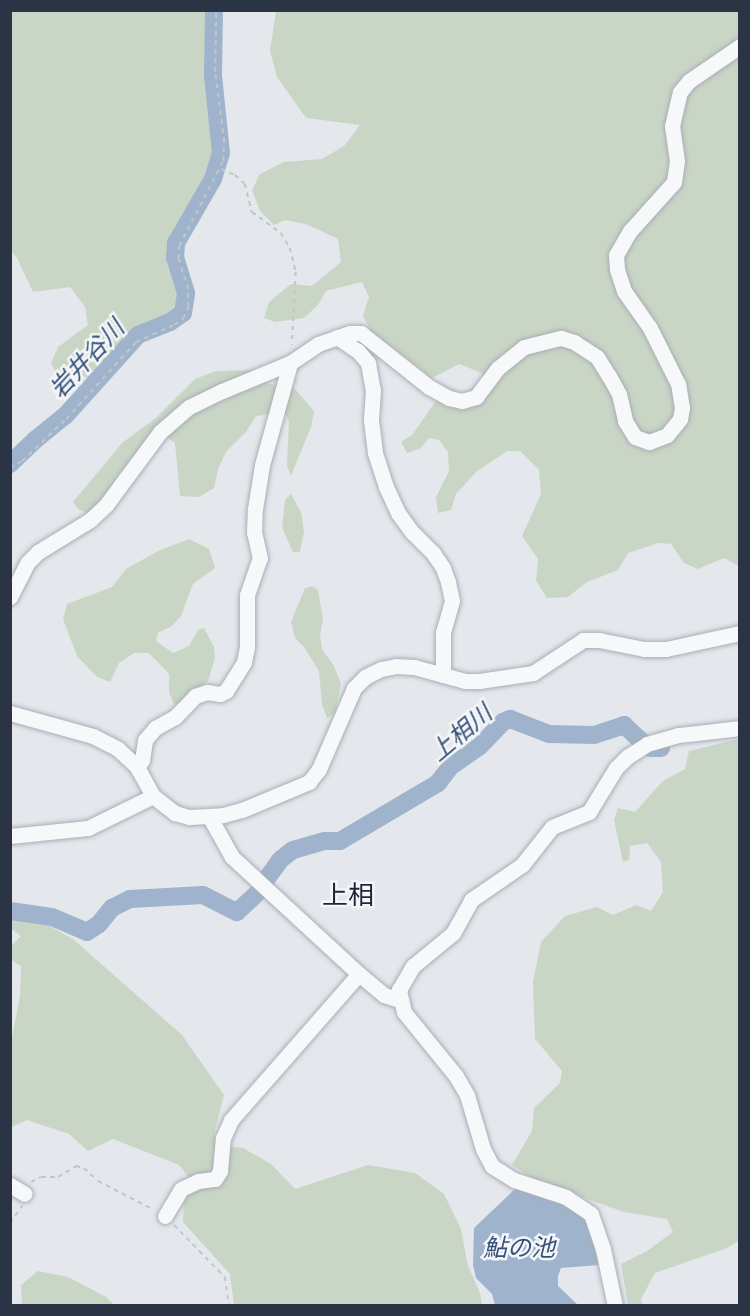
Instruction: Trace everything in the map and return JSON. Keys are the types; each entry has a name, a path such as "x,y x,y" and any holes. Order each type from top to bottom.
{"street":[{"path":"10,597 28,562 38,552 90,520 106,505 160,432 189,407 290,363 318,344 350,333 361,333 429,387 448,398 462,401 476,397 498,368 524,347 561,338 574,342 597,357 619,394 625,421 635,437 649,442 667,435 680,419 682,408 678,384 650,328 624,291 617,269 616,255 630,231 674,182 677,160 672,126 680,92 688,81 740,46"},
{"path":"337,337 358,351 368,363 373,390 371,420 375,453 386,487 398,513 412,532 433,553 443,568 448,582 452,601 443,632 443,675"},
{"path":"137,767 142,760 145,740 155,728 176,717 195,696 207,692 220,694 226,691 244,662 247,646 247,595 260,558 255,533 258,487 264,455 290,363"},
{"path":"10,713 93,736 118,749 137,767 153,796 175,813 189,817 209,816 242,810 309,782 319,769 354,688 365,677 381,669 396,666 414,667 479,681 533,673 583,640 599,640 644,649 666,649 740,633"},
{"path":"615,1305 603,1248 591,1214 566,1197 514,1180 492,1166 483,1149 467,1095 456,1076 404,1012 399,1000 399,990 406,974 453,933 471,900 522,865 552,827 589,812 616,768 627,757 645,746 691,732 740,728"},
{"path":"10,836 88,828 153,796"},
{"path":"209,816 232,856 359,974 384,995 399,1000"},
{"path":"165,1216 181,1189 198,1181 215,1179 220,1171 223,1138 231,1120 359,974"},
{"path":"10,1185 25,1194"}],"path":[{"path":"10,468 22,461 66,419 136,342 183,319 188,307 188,289 178,260 179,246 221,169 224,142 215,72 216,10"},
{"path":"221,169 236,175 245,184 252,212 281,233 290,248 296,272 290,363"},
{"path":"10,1223 21,1208 32,1182 41,1177 58,1177 76,1166 84,1168 98,1181 165,1216 225,1277 229,1305"}],"green space":[{"path":"11,10 209,11 206,62 215,148 210,173 182,214 168,254 179,285 177,310 165,321 134,332 89,379 75,371 60,378 51,364 58,347 88,325 85,307 70,287 33,292 17,258 11,251"},
{"path":"276,11 739,11 739,566 724,558 698,569 684,563 671,544 658,543 628,553 618,570 587,582 568,597 547,598 536,581 538,559 522,536 541,494 539,470 520,451 507,451 476,472 456,494 451,510 438,513 436,497 449,471 448,452 439,440 429,438 421,448 407,453 401,442 412,435 436,401 452,407 471,405 486,388 482,373 459,364 432,378 371,331 363,316 369,297 362,282 326,291 318,305 304,318 275,322 264,318 269,302 291,284 312,286 341,262 338,239 306,224 285,220 274,225 260,211 252,190 260,174 284,162 322,159 344,146 360,125 306,118 277,77 270,51"},
{"path":"254,370 266,383 295,389 314,411 311,427 291,476 287,465 289,421 284,412 256,416 246,432 226,452 218,469 214,488 199,497 180,496 175,443 168,438 151,439 118,475 97,508 87,513 78,509 73,502 122,443 156,418 195,379 216,371"},
{"path":"291,494 301,512 304,532 300,552 293,552 282,528 285,500"},
{"path":"189,539 209,549 215,568 193,584 181,616 172,626 158,633 156,641 173,653 189,646 198,630 204,628 214,647 215,658 208,681 180,705 174,704 169,692 169,674 149,653 134,653 119,663 110,682 97,677 77,656 63,619 67,604 112,587 126,569 158,551"},
{"path":"312,586 318,590 323,619 320,636 322,649 334,666 341,684 335,713 327,718 322,705 319,671 304,647 295,638 291,622 305,588"},
{"path":"739,739 739,1241 727,1248 655,1273 641,1299 642,1305 628,1305 621,1264 647,1251 673,1232 667,1219 624,1212 537,1181 512,1165 532,1131 534,1108 560,1083 562,1071 535,1039 533,982 541,942 565,916 597,907 613,915 636,905 651,911 663,892 661,862 647,843 630,846 629,860 623,862 614,820 618,808 635,812 663,781 685,769 689,751"},
{"path":"11,916 20,916 48,925 74,940 182,1035 224,1095 215,1130 215,1145 243,1148 271,1164 295,1189 368,1165 415,1173 444,1194 461,1229 468,1266 480,1293 482,1305 234,1305 230,1274 183,1222 184,1198 196,1186 179,1165 113,1139 88,1151 69,1134 27,1120 12,1127 11,1042 20,996 21,966 11,960 11,946 21,936 11,929"},
{"path":"38,1271 68,1277 106,1297 114,1305 22,1305 21,1285"}],"water":[{"name":"鮎の池","path":"517,1187 573,1208 587,1221 599,1265 561,1268 558,1276 558,1286 578,1305 495,1305 492,1294 476,1278 473,1265 474,1228"}],"waterway":[{"name":"岩井谷川","path":"10,464 65,416 138,335 170,322 183,313 186,293 175,258 176,243 213,179 221,153 213,75 214,10"},
{"name":"上相川","path":"265,881 280,860 293,850 325,841 340,841 438,783 450,767 479,747 503,722 510,719 549,734 594,735 624,725 651,748 661,748"},
{"name":"上相川","path":"10,911 52,917 87,932 99,924 112,908 130,899 203,895 237,912 256,894"}],"district":[{"name":"上相","path":"348,894"}]}
